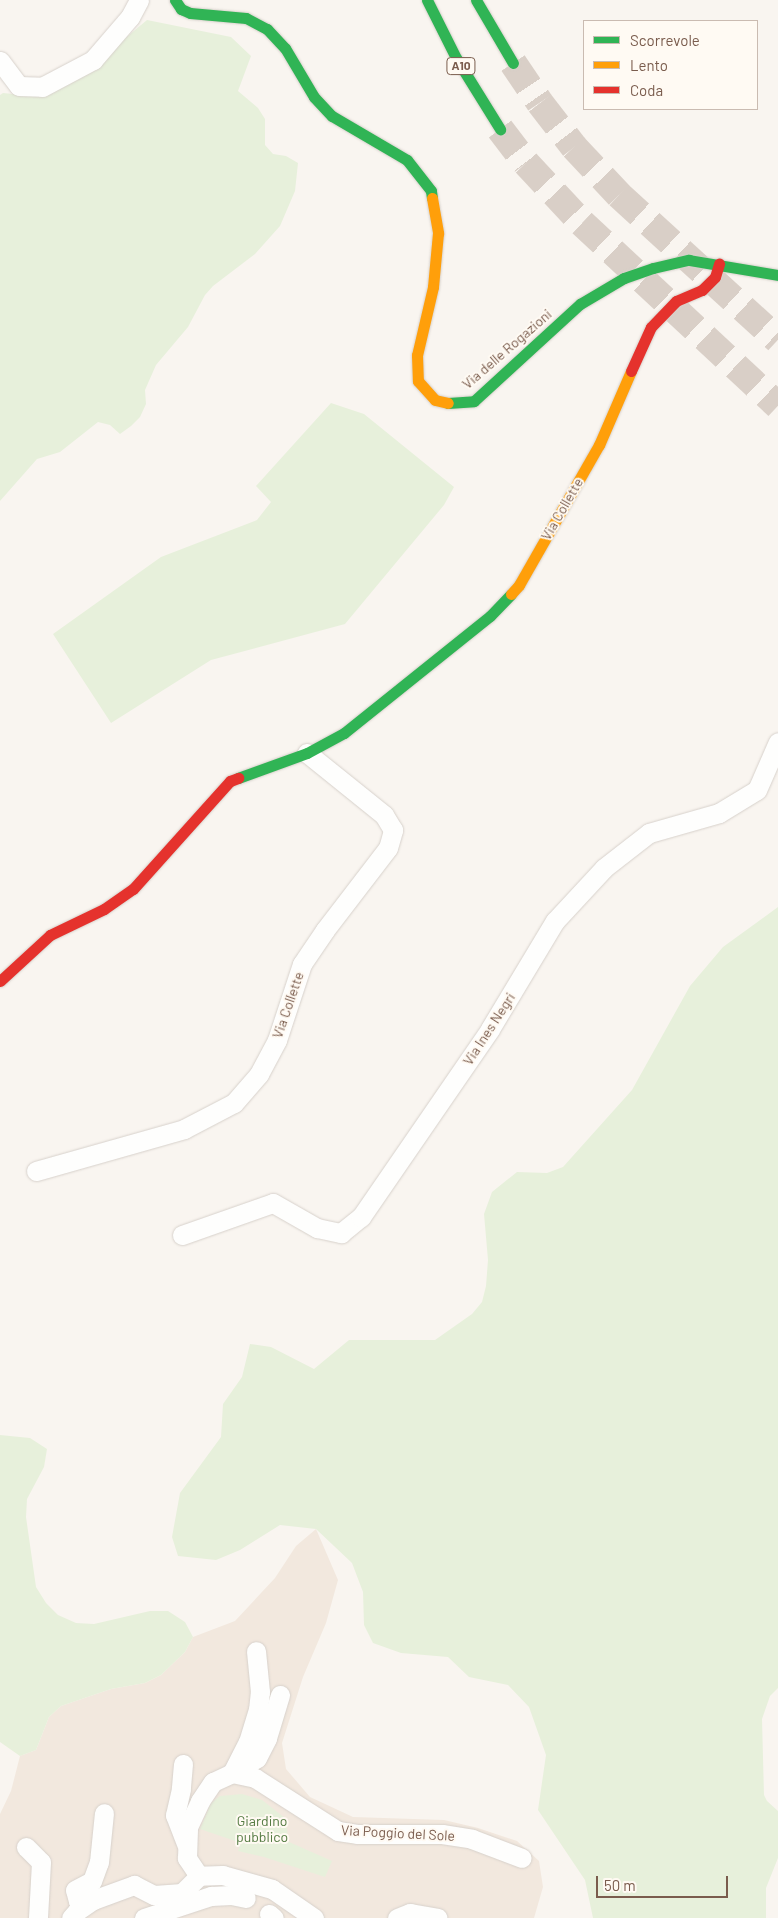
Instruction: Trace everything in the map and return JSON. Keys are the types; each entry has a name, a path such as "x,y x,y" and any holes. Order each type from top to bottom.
{"main road":[{"name":"Via delle Rogazioni","path":"175,0 181,8 190,13 246,18 267,29 285,48 314,97 332,116 407,160 431,190 438,233 433,287 417,355 418,381 435,400 452,404 474,402 580,304 624,278 653,268 689,260 719,264"},
{"name":"A10","path":"428,0 456,58 500,129"},
{"path":"476,0 513,63"},
{"path":"719,264 778,276"},
{"name":"Via Collette","path":"0,981 50,935 104,909 133,889 230,781 307,752 344,733 490,616 519,585 599,444 651,327 676,300 702,290 715,276 719,264"}],"street":[{"path":"0,61 19,86 42,88 93,60 130,17 139,0"},
{"name":"Via Ines Negri","path":"182,1234 273,1203 317,1228 341,1233 348,1228 361,1217 490,1029 556,921 604,868 650,833 719,813 756,790 778,742"},
{"name":"Via Collette","path":"36,1171 184,1130 234,1103 259,1074 277,1040 302,964 325,930 388,848 393,830 384,815 307,752"},
{"path":"232,1773 248,1742 258,1710 260,1692 256,1651"},
{"path":"199,1876 187,1858 188,1828 200,1801 213,1782 257,1758 267,1738 280,1695"},
{"path":"183,1764 181,1789 175,1815 188,1848"},
{"name":"Via Poggio del Sole","path":"232,1773 255,1778 338,1831 357,1834 442,1834 472,1839 522,1858"},
{"path":"93,1900 78,1901 75,1890 92,1881 98,1862 104,1813"},
{"path":"26,1847 41,1862 38,1918"},
{"path":"71,1918 76,1911 93,1900 134,1885 154,1895 182,1893 199,1876 223,1876 272,1890 314,1918"},
{"path":"144,1918 211,1896 231,1895 246,1898"},
{"path":"405,1916 438,1918"}],"shaded area":[{"path":"316,1529 338,1580 326,1623 303,1677 282,1743 286,1769 310,1797 353,1817 444,1820 478,1828 517,1841 539,1861 543,1887 534,1918 0,1918 0,1814 11,1791 20,1756 36,1750 49,1717 61,1706 111,1689 145,1683 161,1675 185,1652 193,1637 235,1621 275,1578 296,1546"}],"green space":[{"path":"147,20 231,37 251,56 238,91 258,108 265,119 265,145 273,154 286,156 298,163 295,191 280,226 255,254 213,286 205,295 188,327 156,365 145,390 146,404 140,417 120,434 110,425 98,422 60,452 37,459 0,501 0,95 3,93 23,95 80,76"},
{"path":"331,403 364,414 454,487 444,505 345,624 211,660 111,723 53,634 161,557 257,520 271,502 256,486"},
{"path":"778,907 778,1688 770,1696 762,1719 764,1795 767,1801 778,1811 778,1858 766,1888 766,1918 593,1918 585,1880 538,1810 546,1755 529,1707 508,1685 469,1677 448,1657 401,1653 373,1643 364,1625 363,1592 352,1563 316,1529 280,1525 240,1550 216,1560 178,1556 172,1537 180,1493 221,1437 223,1404 242,1377 250,1344 271,1347 314,1369 349,1340 435,1340 472,1314 482,1302 486,1286 488,1260 484,1214 492,1192 517,1172 547,1173 563,1167 632,1090 690,986 723,947"},
{"path":"0,1435 30,1438 47,1449 44,1467 27,1499 26,1517 36,1587 46,1603 58,1615 76,1623 94,1624 150,1611 168,1611 185,1622 193,1637 185,1652 161,1675 145,1683 111,1689 61,1706 49,1717 36,1750 20,1756 0,1742"},
{"name":"Giardino pubblico","path":"242,1794 262,1800 285,1818 289,1842 332,1861 325,1877 264,1857 238,1851 241,1843 200,1829 211,1803 220,1796"}],"tunnel":[{"path":"513,63 540,103 574,147 619,195 778,340"},
{"path":"500,129 526,163 582,223 778,406"}],"traffic: fast":[{"path":"175,0 181,9 190,13 246,18 267,29 285,48 314,97 332,116 407,160 431,191 432,198"},
{"path":"427,0 456,58 500,129"},
{"path":"476,0 513,63"},
{"path":"448,403 474,401 580,304 624,278 653,268 689,260 778,275"},
{"path":"238,778 307,753 344,733 490,616 511,594"}],"traffic: slow":[{"path":"432,198 438,233 433,287 417,355 418,381 435,400 448,403"},
{"path":"511,594 519,585 599,445 631,371"}],"traffic: jam":[{"path":"631,371 651,327 676,301 702,290 715,277 719,264"},
{"path":"0,981 50,935 104,909 133,889 230,781 238,778"}]}
